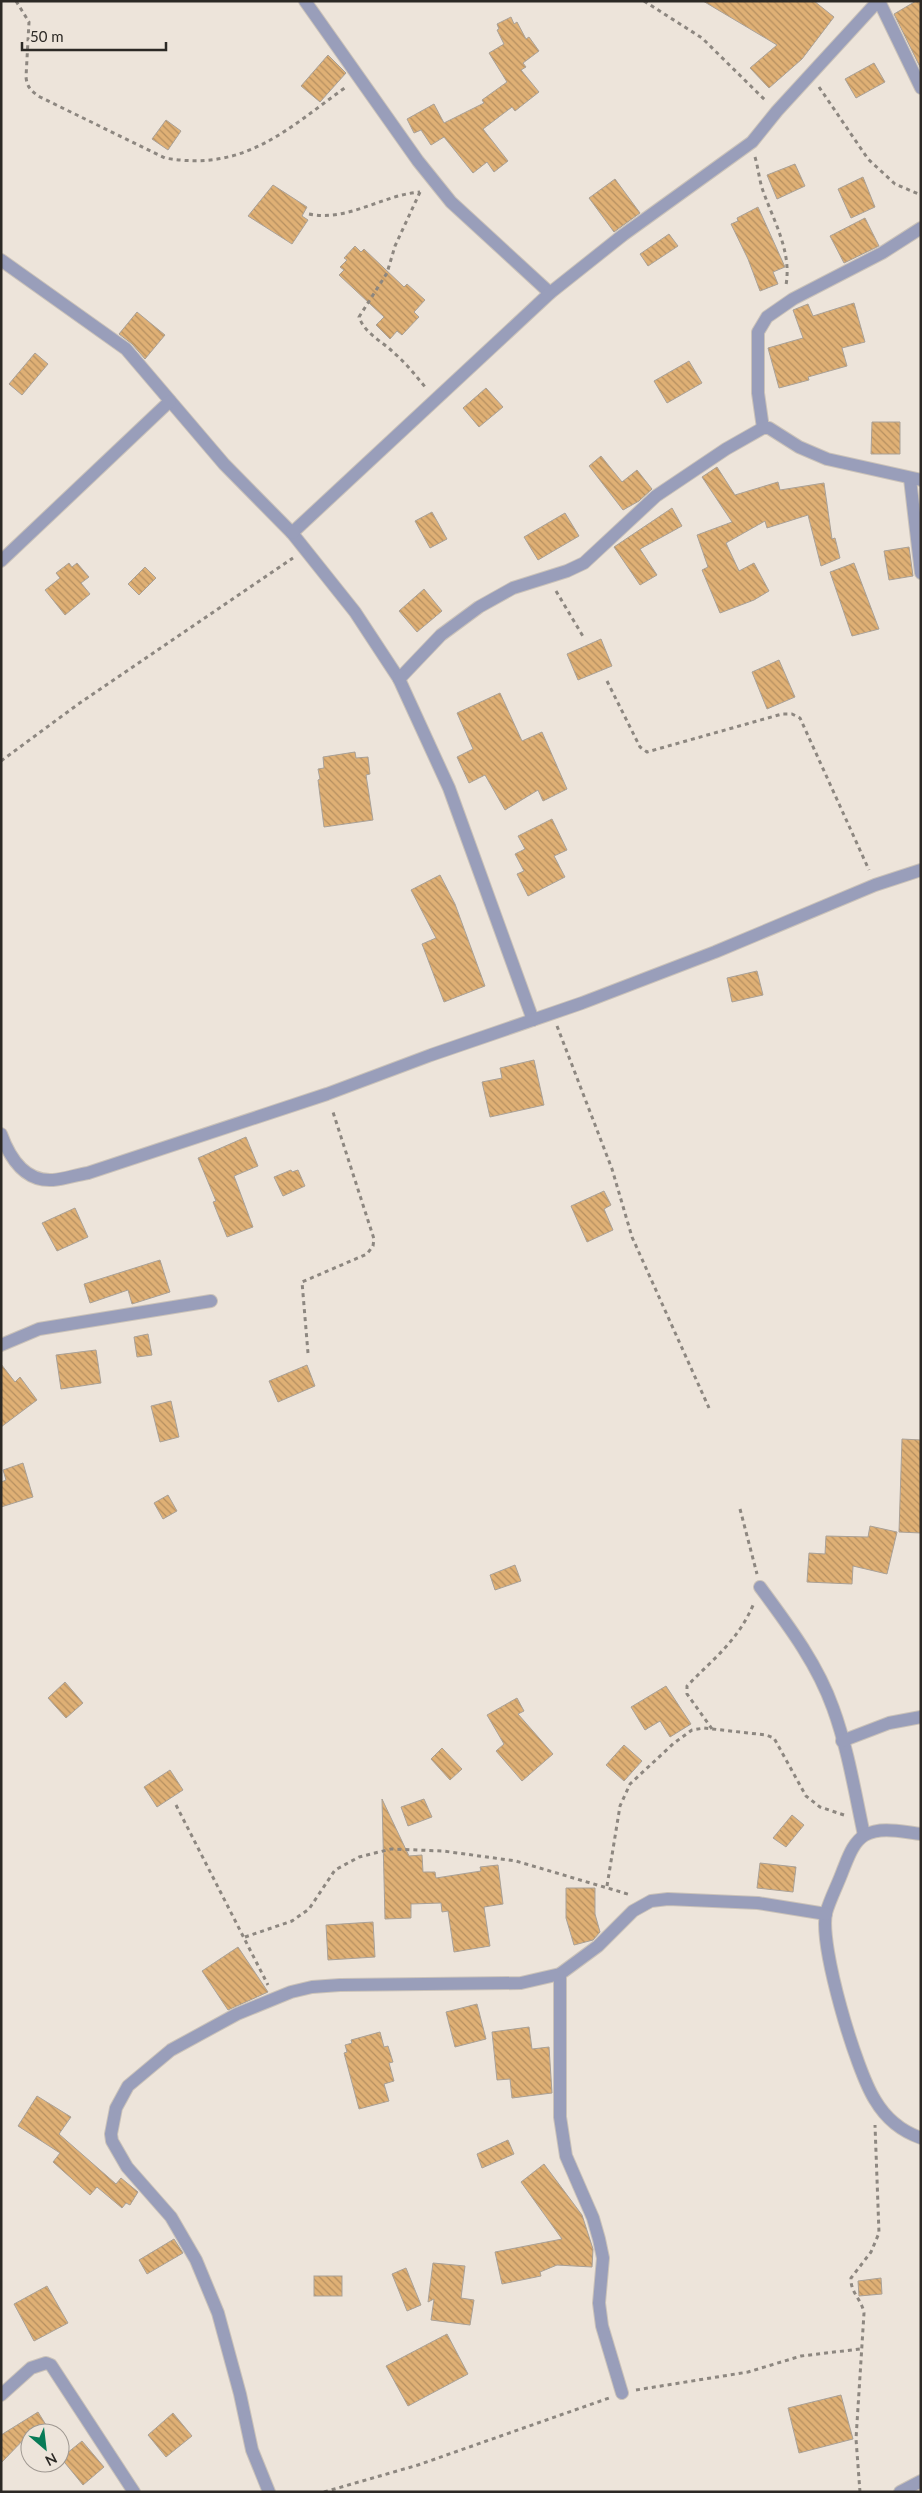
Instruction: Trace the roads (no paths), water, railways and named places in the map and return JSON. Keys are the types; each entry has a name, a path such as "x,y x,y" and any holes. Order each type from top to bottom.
{"street":[{"path":"305,1 418,160 451,202 550,292"},
{"path":"292,533 550,292 623,235 752,142 776,111 878,1 921,88"},
{"path":"764,428 758,393 758,332 767,317 781,306 882,253 921,228"},
{"path":"1,260 126,349 224,464 306,549 355,612 399,679 449,788 534,1020"},
{"path":"1,561 170,402"},
{"path":"399,679 441,635 478,607 513,588 548,578 584,564 656,496 726,449 764,428 769,428 799,447 827,459 915,479 921,573"},
{"path":"1,1134 13,1161 33,1175 51,1180 88,1173 327,1094 431,1055 534,1020 716,952 875,885 921,870"},
{"path":"1,1345 39,1329 211,1301"},
{"path":"760,1586 794,1633 816,1668 834,1708 864,1835"},
{"path":"842,1741 889,1724 921,1717"},
{"path":"921,1834 886,1829 864,1835 851,1850 826,1914 829,1956 841,2009 863,2077 875,2100 890,2119 910,2134 921,2138"},
{"path":"269,2492 252,2450 240,2394 218,2313 196,2260 171,2217 127,2167 112,2141 111,2134 116,2108 128,2086 147,2068 171,2050 237,2014 291,1992 312,1987 521,1983 560,1974 598,1946 633,1911 651,1901 668,1899 758,1903 826,1914"},
{"path":"560,1974 560,2117 566,2156 593,2218 599,2239 603,2258 599,2303 602,2326 622,2393"},
{"path":"1,2395 31,2368 46,2362 51,2365 134,2492"},
{"path":"900,2492 921,2481"}]}
